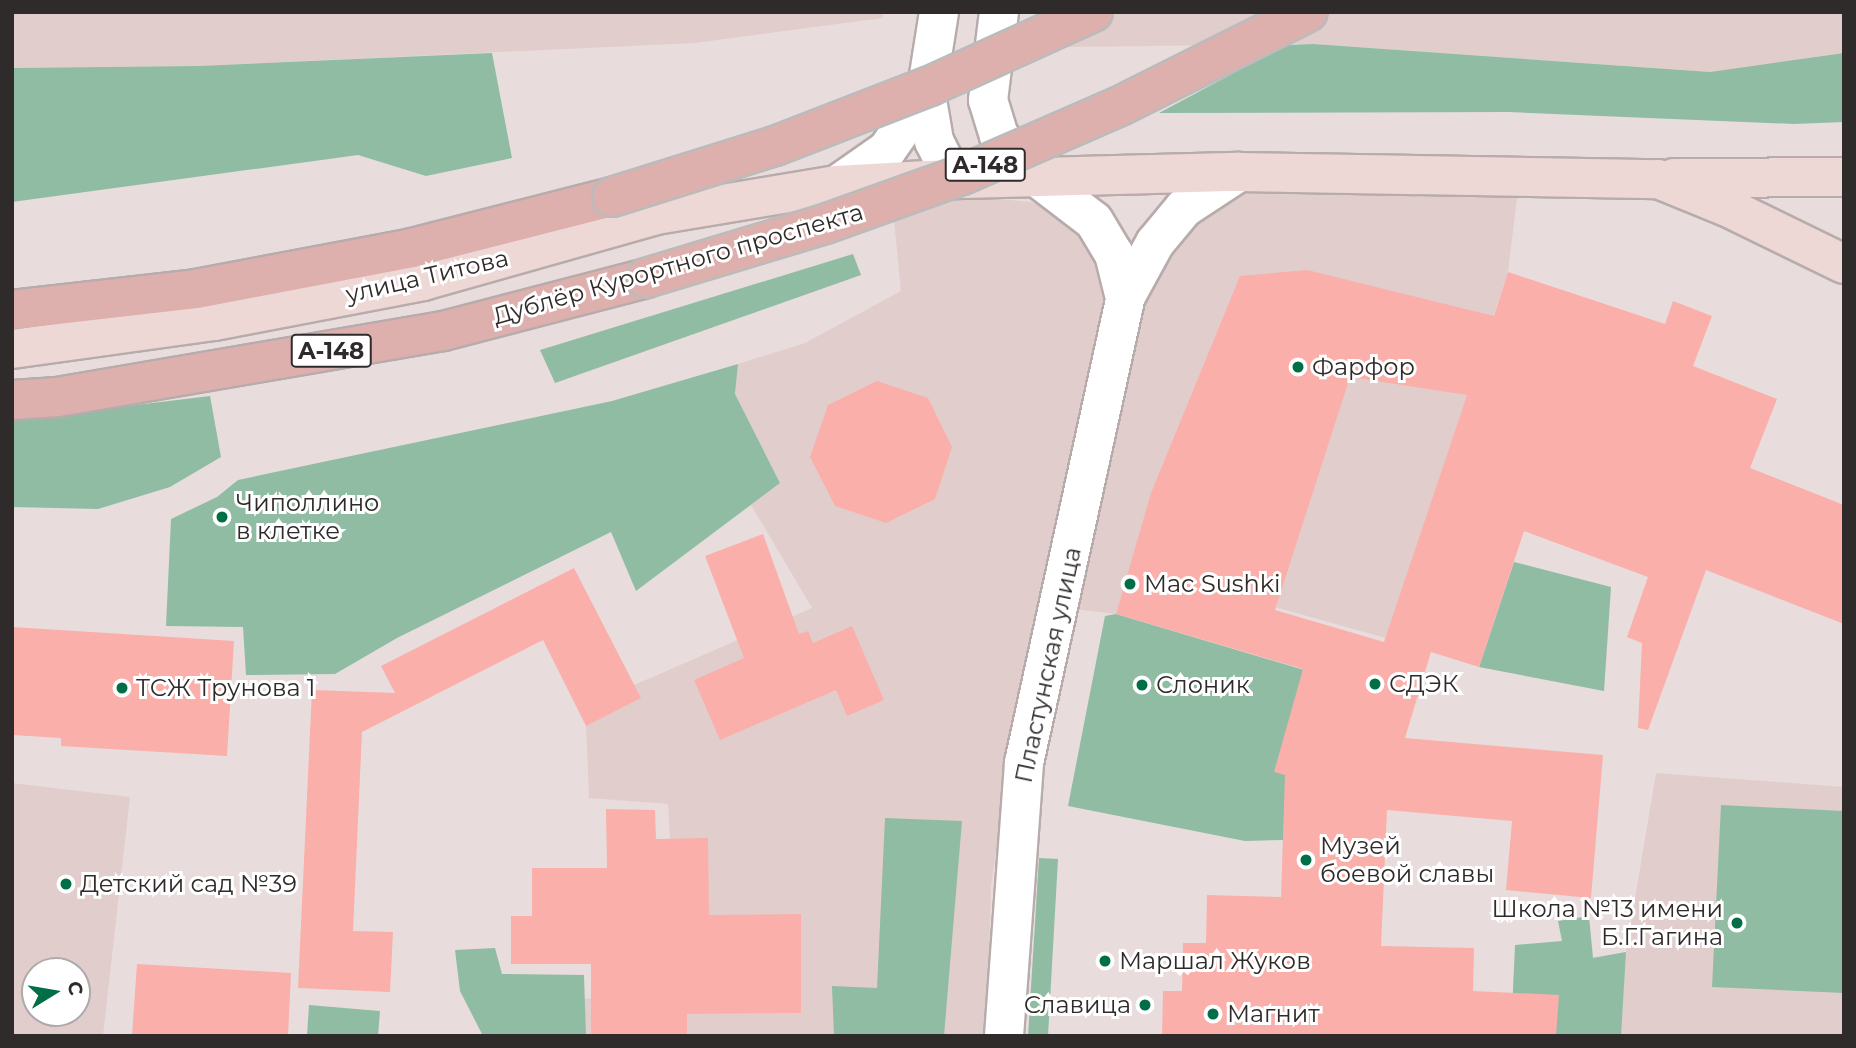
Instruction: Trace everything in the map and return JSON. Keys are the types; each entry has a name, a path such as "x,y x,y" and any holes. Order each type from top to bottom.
{"main road":[{"path":"12,310 236,281 412,248 612,197 775,146 930,86 1093,12"},
{"name":"Дублёр Курортного проспекта","path":"12,400 70,395 443,331 646,278 825,224 962,175 1120,106 1308,12"},
{"name":"улица Титова","path":"12,349 176,327 423,281 656,215 838,185 955,179 1239,172 1496,179 1658,179"},
{"path":"1658,179 1844,177"},
{"path":"1658,179 1727,206 1844,264"}],"street":[{"path":"939,12 926,94 934,141 955,179"},
{"path":"999,12 988,100 999,136 1039,179 1094,220 1114,254 1125,298"},
{"path":"838,185 887,150 926,94"},
{"path":"1125,298 1155,243 1184,208 1239,172"},
{"name":"Пластунская улица","path":"1004,1036 1024,763 1125,298"}],"shaded area":[{"path":"12,12 883,12 883,18 695,43 198,66 12,68"},
{"path":"1073,12 1844,12 1844,53 1710,72 1313,44 1069,47"},
{"path":"1242,189 1518,191 1508,272 1386,638 1130,567 1116,614 1074,609 1138,307 1207,206"},
{"path":"955,194 1031,202 1063,215 1092,251 1105,299 1012,745 991,886 987,1035 579,1036 580,999 679,995 668,804 589,798 586,726 634,685 812,608 751,505 780,483 735,394 738,364 805,343 901,291 893,210"},
{"name":"Школа №13 имени Б.Г.Гагина","path":"1656,773 1844,787 1844,1036 1511,1036 1514,970 1626,952"},
{"name":"Детский сад №39","path":"12,783 130,797 103,1036 12,1036"}],"green space":[{"path":"1313,44 1710,72 1844,53 1844,122 1794,124 1509,112 1159,113 1286,45"},
{"path":"492,53 512,158 426,176 358,155 12,202 12,68 198,66"},
{"path":"853,254 861,275 555,383 540,350"},
{"path":"738,364 735,394 780,483 636,591 611,532 397,638 335,674 246,675 243,627 166,626 171,519 217,497 238,480 612,401"},
{"path":"210,396 221,457 170,487 98,509 12,507 12,420"},
{"path":"1514,562 1611,587 1604,691 1479,667"},
{"path":"1116,614 1304,670 1386,805 1283,840 1245,841 1068,806 1105,616"},
{"path":"1721,805 1844,811 1844,993 1712,987"},
{"path":"885,818 962,821 944,1036 834,1036 832,986 877,988"},
{"path":"1039,858 1058,859 1048,1036 1028,1036"},
{"path":"1589,916 1593,958 1626,952 1621,1036 1511,1036 1515,945 1562,941 1558,921"},
{"path":"495,948 502,974 584,975 586,1036 483,1036 460,991 455,950"},
{"path":"309,1005 380,1011 378,1036 307,1036"}],"building":[{"path":"1307,270 1494,316 1508,272 1665,324 1673,301 1712,316 1693,366 1777,399 1750,468 1844,505 1844,624 1706,570 1648,730 1638,728 1642,643 1627,637 1648,577 1524,531 1479,667 1431,652 1405,738 1603,755 1591,898 1506,890 1512,821 1387,810 1381,946 1474,948 1473,991 1559,995 1556,1036 1162,1036 1163,991 1182,991 1183,943 1206,943 1207,895 1281,897 1285,775 1274,772 1303,669 1116,614 1151,493 1240,276","holes":["1350,377 1467,395 1384,642 1275,610"]},
{"path":"877,381 928,398 952,447 935,499 886,523 835,506 810,457 828,405"},
{"path":"763,534 799,634 808,631 813,643 852,626 884,700 847,716 836,690 720,740 694,680 744,658 705,556"},
{"path":"574,568 641,698 586,726 543,640 362,732 353,931 393,932 390,992 298,988 312,690 395,693 381,666"},
{"name":"ТСЖ Трунова 1","path":"12,627 234,641 227,756 61,746 61,738 12,735"},
{"path":"606,809 655,810 656,839 708,838 709,915 801,914 801,1013 687,1014 687,1036 591,1036 591,964 511,964 511,916 532,916 532,868 607,868"},
{"path":"137,964 291,973 288,1036 132,1036"}],"place":[{"name":"Фарфор","path":"1298,367"},
{"name":"Чиполлино в клетке","path":"222,517"},
{"name":"Mac Sushki","path":"1130,584"},
{"name":"СДЭК","path":"1375,684"},
{"name":"Слоник","path":"1142,685"},
{"name":"ТСЖ Трунова 1","path":"122,688"},
{"name":"Музей боевой славы","path":"1306,860"},
{"name":"Детский сад №39","path":"66,884"},
{"name":"Школа №13 имени Б.Г.Гагина","path":"1737,923"},
{"name":"Маршал Жуков","path":"1105,961"},
{"name":"Славица","path":"1145,1005"},
{"name":"Магнит","path":"1213,1014"}]}
